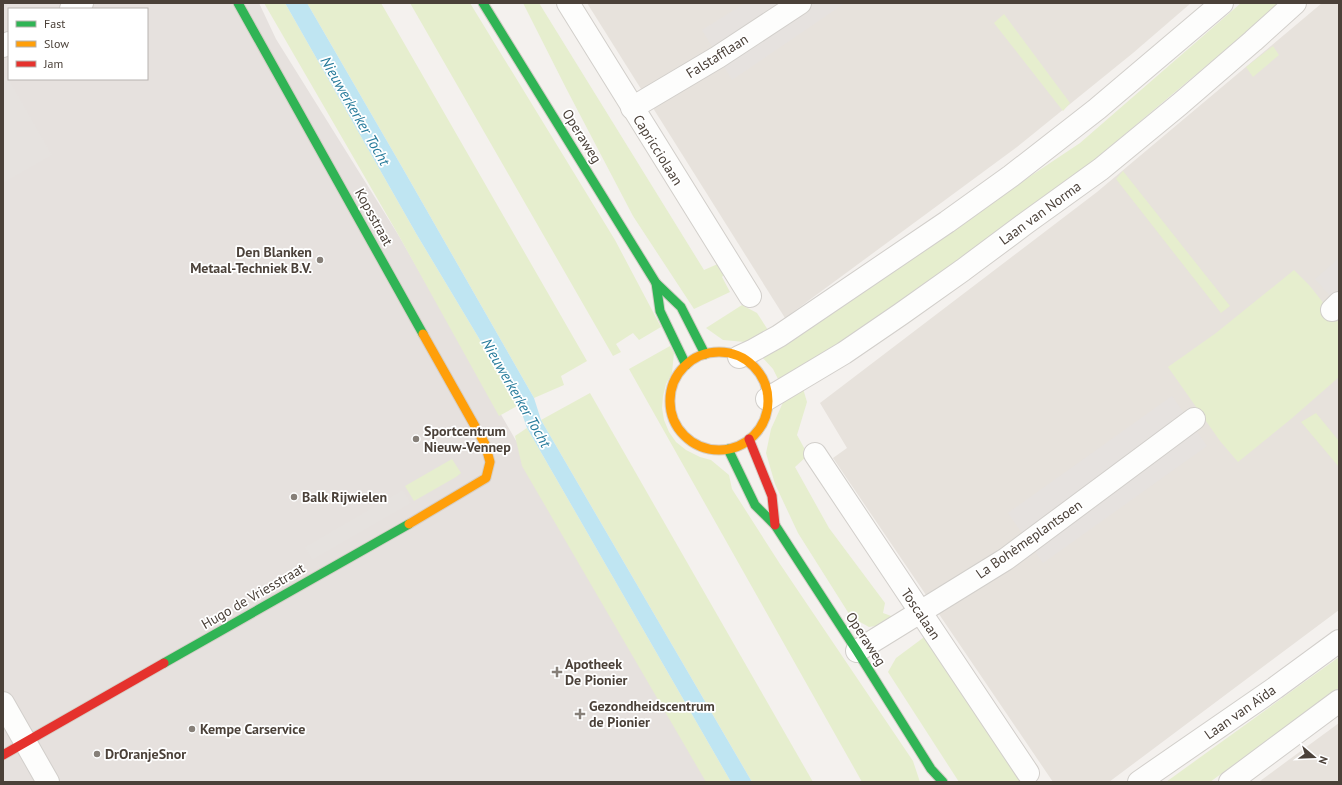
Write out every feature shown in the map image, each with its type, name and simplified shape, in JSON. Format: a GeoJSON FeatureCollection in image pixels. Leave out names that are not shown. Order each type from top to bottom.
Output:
{"type":"FeatureCollection","features":[{"type":"Feature","properties":{"kind":"main road","name":"Kopsstraat"},"geometry":{"type":"LineString","coordinates":[[238,3],[485,444]]}},
{"type":"Feature","properties":{"kind":"main road","name":"Operaweg"},"geometry":{"type":"LineString","coordinates":[[483,3],[656,283],[681,307],[705,354]]}},
{"type":"Feature","properties":{"kind":"main road","name":"Operaweg"},"geometry":{"type":"LineString","coordinates":[[656,283],[660,312],[686,365]]}},
{"type":"Feature","properties":{"kind":"main road"},"geometry":{"type":"LineString","coordinates":[[717,352],[728,353],[739,357],[750,364],[759,374],[765,386],[767,399],[763,421],[749,439],[728,449],[714,450],[700,446],[688,440],[678,429],[672,417],[670,403],[672,388],[677,376],[686,365],[695,358],[705,354],[717,352]]}},
{"type":"Feature","properties":{"kind":"main road","name":"Operaweg"},"geometry":{"type":"LineString","coordinates":[[749,439],[772,496],[775,525]]}},
{"type":"Feature","properties":{"kind":"main road","name":"Hugo de Vriesstraat"},"geometry":{"type":"LineString","coordinates":[[3,755],[486,478],[490,462],[485,444]]}},
{"type":"Feature","properties":{"kind":"main road","name":"Operaweg"},"geometry":{"type":"LineString","coordinates":[[728,449],[755,505],[775,525],[857,651],[931,769],[943,782]]}},
{"type":"Feature","properties":{"kind":"main road","name":"Operaweg"},"geometry":{"type":"LineString","coordinates":[[931,769],[935,782]]}},
{"type":"Feature","properties":{"kind":"street"},"geometry":{"type":"LineString","coordinates":[[73,8],[82,3]]}},
{"type":"Feature","properties":{"kind":"street","name":"Capricciolaan"},"geometry":{"type":"LineString","coordinates":[[568,3],[750,296]]}},
{"type":"Feature","properties":{"kind":"street","name":"Falstafflaan"},"geometry":{"type":"LineString","coordinates":[[632,108],[718,57],[800,3]]}},
{"type":"Feature","properties":{"kind":"street"},"geometry":{"type":"LineString","coordinates":[[739,357],[779,336],[941,226],[1011,176],[1097,109],[1222,3]]}},
{"type":"Feature","properties":{"kind":"street","name":"Laan van Norma"},"geometry":{"type":"LineString","coordinates":[[767,399],[844,353],[901,314],[1101,168],[1186,99],[1295,3]]}},
{"type":"Feature","properties":{"kind":"street","name":"La Bohèmeplantsoen"},"geometry":{"type":"LineString","coordinates":[[857,651],[1006,559],[1194,419]]}},
{"type":"Feature","properties":{"kind":"street","name":"Toscalaan"},"geometry":{"type":"LineString","coordinates":[[815,454],[1028,773]]}},
{"type":"Feature","properties":{"kind":"street","name":"Laan van Aïda"},"geometry":{"type":"LineString","coordinates":[[1139,782],[1275,688],[1339,641]]}},
{"type":"Feature","properties":{"kind":"street"},"geometry":{"type":"LineString","coordinates":[[1230,782],[1339,701]]}},
{"type":"Feature","properties":{"kind":"street"},"geometry":{"type":"LineString","coordinates":[[3,703],[48,782]]}},
{"type":"Feature","properties":{"kind":"shaded area"},"geometry":{"type":"Polygon","coordinates":[[[3,3],[259,3],[276,39],[399,236],[711,782],[3,782],[3,3]]]}},
{"type":"Feature","properties":{"kind":"shaded area"},"geometry":{"type":"Polygon","coordinates":[[[587,3],[1191,3],[1133,53],[1017,147],[785,318],[587,3]]]}},
{"type":"Feature","properties":{"kind":"shaded area"},"geometry":{"type":"Polygon","coordinates":[[[745,3],[845,3],[732,80],[702,30],[745,3]]]}},
{"type":"Feature","properties":{"kind":"shaded area"},"geometry":{"type":"Polygon","coordinates":[[[1322,3],[1339,3],[1339,610],[1109,782],[1053,782],[833,458],[847,448],[820,403],[1097,192],[1322,3]]]}},
{"type":"Feature","properties":{"kind":"shaded area"},"geometry":{"type":"Polygon","coordinates":[[[7,76],[52,155],[3,183],[3,78],[7,76]]]}},
{"type":"Feature","properties":{"kind":"shaded area"},"geometry":{"type":"Polygon","coordinates":[[[1339,258],[1339,306],[1315,279],[1339,258]]]}},
{"type":"Feature","properties":{"kind":"shaded area"},"geometry":{"type":"Polygon","coordinates":[[[1172,396],[1207,446],[1043,563],[1008,513],[1172,396]]]}},
{"type":"Feature","properties":{"kind":"shaded area"},"geometry":{"type":"Polygon","coordinates":[[[403,490],[411,503],[312,560],[305,547],[403,490]]]}},
{"type":"Feature","properties":{"kind":"shaded area"},"geometry":{"type":"Polygon","coordinates":[[[1339,723],[1339,782],[1259,782],[1260,781],[1339,723]]]}},
{"type":"Feature","properties":{"kind":"green space"},"geometry":{"type":"Polygon","coordinates":[[[264,3],[285,3],[417,235],[519,405],[499,416],[399,236],[264,3]]]}},
{"type":"Feature","properties":{"kind":"green space"},"geometry":{"type":"Polygon","coordinates":[[[307,3],[381,3],[587,361],[561,376],[564,385],[534,398],[307,3]]]}},
{"type":"Feature","properties":{"kind":"green space"},"geometry":{"type":"Polygon","coordinates":[[[410,3],[470,3],[615,240],[661,327],[639,340],[633,333],[616,344],[621,352],[613,356],[410,3]]]}},
{"type":"Feature","properties":{"kind":"green space"},"geometry":{"type":"Polygon","coordinates":[[[523,3],[539,3],[704,270],[720,263],[727,271],[722,277],[730,292],[694,309],[633,216],[523,3]]]}},
{"type":"Feature","properties":{"kind":"green space"},"geometry":{"type":"Polygon","coordinates":[[[1241,3],[1281,3],[1093,161],[906,302],[779,381],[773,369],[761,356],[1080,143],[1241,3]]]}},
{"type":"Feature","properties":{"kind":"green space"},"geometry":{"type":"Polygon","coordinates":[[[1004,14],[1070,103],[1063,111],[994,23],[1004,14]]]}},
{"type":"Feature","properties":{"kind":"green space"},"geometry":{"type":"Polygon","coordinates":[[[1273,46],[1279,55],[1253,77],[1246,67],[1273,46]]]}},
{"type":"Feature","properties":{"kind":"green space"},"geometry":{"type":"Polygon","coordinates":[[[1123,171],[1230,306],[1221,313],[1116,179],[1123,171]]]}},
{"type":"Feature","properties":{"kind":"green space"},"geometry":{"type":"Polygon","coordinates":[[[1294,270],[1310,286],[1339,323],[1339,377],[1291,419],[1238,462],[1220,441],[1168,367],[1216,333],[1294,270]]]}},
{"type":"Feature","properties":{"kind":"green space"},"geometry":{"type":"Polygon","coordinates":[[[742,305],[757,313],[768,330],[745,342],[723,340],[706,328],[742,305]]]}},
{"type":"Feature","properties":{"kind":"green space"},"geometry":{"type":"Polygon","coordinates":[[[670,346],[674,353],[672,373],[666,384],[662,408],[664,420],[669,432],[676,442],[686,450],[700,457],[711,460],[729,475],[732,489],[780,564],[913,761],[920,782],[862,782],[629,369],[670,346]]]}},
{"type":"Feature","properties":{"kind":"green space"},"geometry":{"type":"Polygon","coordinates":[[[802,385],[807,402],[797,435],[808,455],[795,467],[829,528],[885,603],[883,613],[894,617],[882,625],[869,627],[851,617],[798,533],[775,484],[766,453],[771,429],[785,398],[802,385]]]}},
{"type":"Feature","properties":{"kind":"green space"},"geometry":{"type":"Polygon","coordinates":[[[590,393],[813,782],[752,782],[541,420],[590,393]]]}},
{"type":"Feature","properties":{"kind":"green space"},"geometry":{"type":"Polygon","coordinates":[[[1316,413],[1339,441],[1339,467],[1301,422],[1316,413]]]}},
{"type":"Feature","properties":{"kind":"green space"},"geometry":{"type":"Polygon","coordinates":[[[527,428],[731,782],[706,782],[522,466],[515,436],[527,428]]]}},
{"type":"Feature","properties":{"kind":"green space"},"geometry":{"type":"Polygon","coordinates":[[[452,459],[461,473],[414,501],[405,486],[452,459]]]}},
{"type":"Feature","properties":{"kind":"green space"},"geometry":{"type":"Polygon","coordinates":[[[927,635],[1024,782],[959,782],[888,672],[896,658],[927,635]]]}},
{"type":"Feature","properties":{"kind":"green space"},"geometry":{"type":"Polygon","coordinates":[[[1339,657],[1339,688],[1210,782],[1166,782],[1339,657]]]}},
{"type":"Feature","properties":{"kind":"water","name":"Nieuwerkerker Tocht"},"geometry":{"type":"Polygon","coordinates":[[[285,3],[307,3],[534,398],[541,420],[752,782],[731,782],[527,428],[519,405],[417,235],[285,3]]]}},
{"type":"Feature","properties":{"kind":"traffic: fast"},"geometry":{"type":"LineString","coordinates":[[238,3],[423,334]]}},
{"type":"Feature","properties":{"kind":"traffic: fast"},"geometry":{"type":"LineString","coordinates":[[483,3],[656,283],[681,307],[705,354]]}},
{"type":"Feature","properties":{"kind":"traffic: fast"},"geometry":{"type":"LineString","coordinates":[[656,283],[660,311],[686,365]]}},
{"type":"Feature","properties":{"kind":"traffic: fast"},"geometry":{"type":"LineString","coordinates":[[728,449],[755,505],[775,525],[857,651],[931,769],[943,782]]}},
{"type":"Feature","properties":{"kind":"traffic: fast"},"geometry":{"type":"LineString","coordinates":[[164,663],[409,524]]}},
{"type":"Feature","properties":{"kind":"traffic: slow"},"geometry":{"type":"LineString","coordinates":[[409,524],[486,478],[490,462],[485,444],[423,334]]}},
{"type":"Feature","properties":{"kind":"traffic: slow"},"geometry":{"type":"LineString","coordinates":[[719,352],[738,356],[753,367],[764,382],[768,401],[764,420],[753,435],[738,446],[719,450],[700,446],[685,435],[674,420],[670,401],[674,382],[685,367],[700,356],[719,352]]}},
{"type":"Feature","properties":{"kind":"traffic: jam"},"geometry":{"type":"LineString","coordinates":[[749,439],[772,496],[775,525]]}},
{"type":"Feature","properties":{"kind":"traffic: jam"},"geometry":{"type":"LineString","coordinates":[[3,755],[164,663]]}},
{"type":"Feature","properties":{"kind":"place","name":"Den Blanken Metaal-Techniek B.V."},"geometry":{"type":"Point","coordinates":[320,260]}},
{"type":"Feature","properties":{"kind":"place","name":"Sportcentrum Nieuw-Vennep"},"geometry":{"type":"Point","coordinates":[416,439]}},
{"type":"Feature","properties":{"kind":"place","name":"Balk Rijwielen"},"geometry":{"type":"Point","coordinates":[294,497]}},
{"type":"Feature","properties":{"kind":"place","name":"Apotheek De Pionier"},"geometry":{"type":"Point","coordinates":[557,672]}},
{"type":"Feature","properties":{"kind":"place","name":"Gezondheidscentrum de Pionier"},"geometry":{"type":"Point","coordinates":[580,714]}},
{"type":"Feature","properties":{"kind":"place","name":"Kempe Carservice"},"geometry":{"type":"Point","coordinates":[192,729]}},
{"type":"Feature","properties":{"kind":"place","name":"DrOranjeSnor"},"geometry":{"type":"Point","coordinates":[97,754]}}]}
